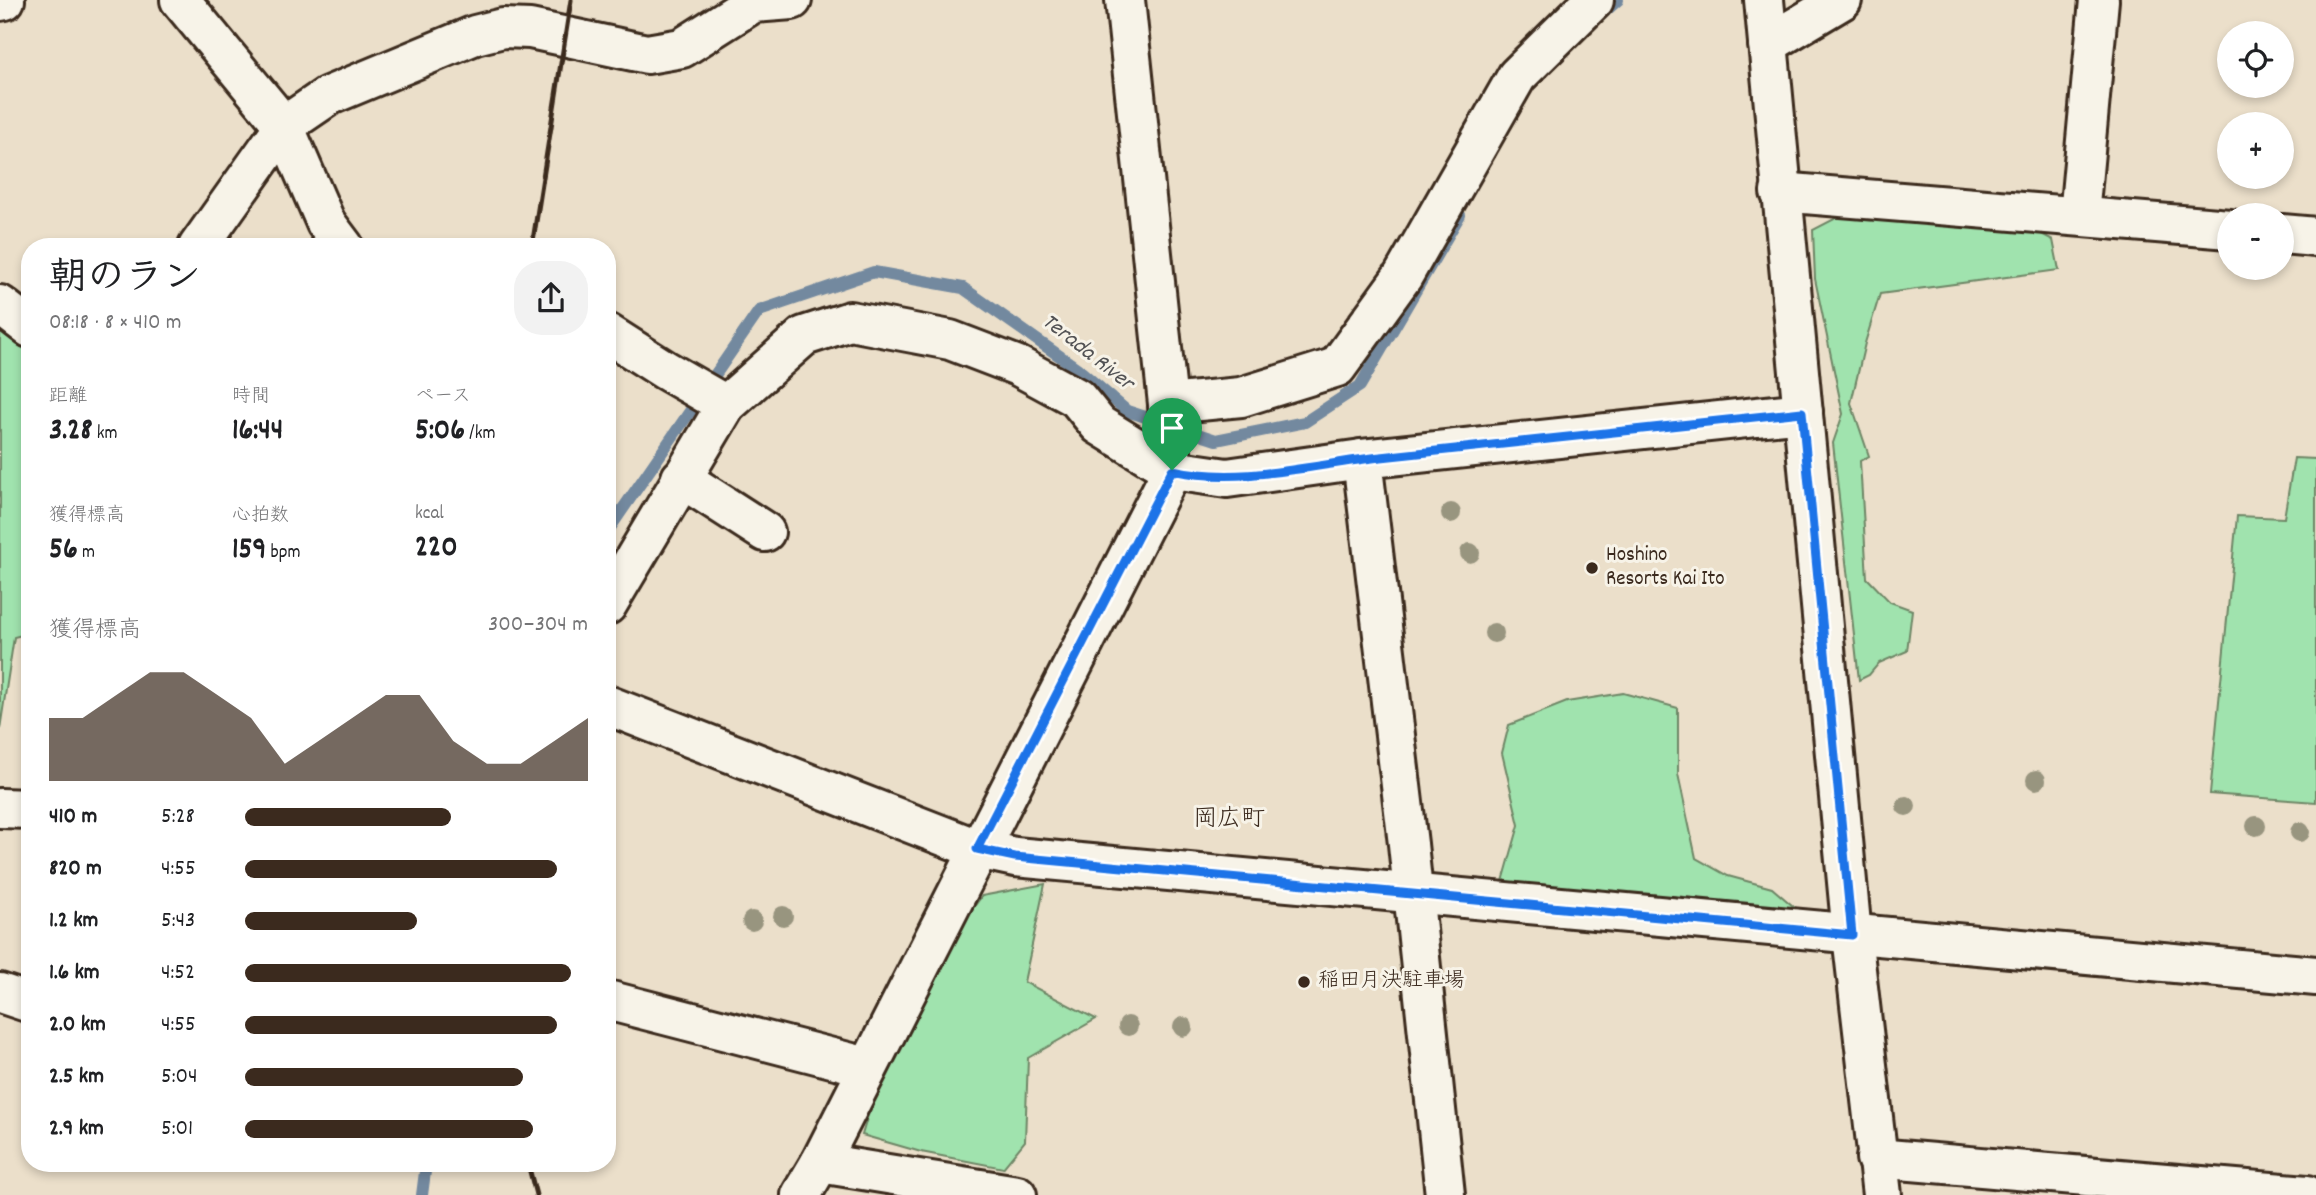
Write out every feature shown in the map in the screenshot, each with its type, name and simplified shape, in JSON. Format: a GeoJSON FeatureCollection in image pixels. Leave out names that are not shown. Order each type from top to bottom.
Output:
{"type":"FeatureCollection","features":[{"type":"Feature","properties":{"kind":"street"},"geometry":{"type":"LineString","coordinates":[[180,0],[284,126],[326,223],[337,238]]}},
{"type":"Feature","properties":{"kind":"street"},"geometry":{"type":"LineString","coordinates":[[204,238],[284,126],[328,96],[475,34],[503,28],[530,29],[647,54],[682,48],[755,2],[792,0]]}},
{"type":"Feature","properties":{"kind":"street"},"geometry":{"type":"LineString","coordinates":[[801,1195],[820,1163],[977,849],[1172,470],[1168,404],[1125,0]]}},
{"type":"Feature","properties":{"kind":"street"},"geometry":{"type":"LineString","coordinates":[[1168,404],[1241,397],[1337,367],[1403,276],[1517,76],[1594,0]]}},
{"type":"Feature","properties":{"kind":"street"},"geometry":{"type":"LineString","coordinates":[[1764,0],[1852,935],[1879,1177],[2307,1195]]}},
{"type":"Feature","properties":{"kind":"street"},"geometry":{"type":"LineString","coordinates":[[1768,44],[1842,0]]}},
{"type":"Feature","properties":{"kind":"street"},"geometry":{"type":"LineString","coordinates":[[2079,216],[2099,0]]}},
{"type":"Feature","properties":{"kind":"street"},"geometry":{"type":"LineString","coordinates":[[1780,192],[2217,228]]}},
{"type":"Feature","properties":{"kind":"street"},"geometry":{"type":"LineString","coordinates":[[2294,235],[2316,237]]}},
{"type":"Feature","properties":{"kind":"street"},"geometry":{"type":"LineString","coordinates":[[0,305],[21,321]]}},
{"type":"Feature","properties":{"kind":"street"},"geometry":{"type":"LineString","coordinates":[[616,590],[724,404],[804,336],[850,321],[950,340],[1018,366],[1077,398],[1099,425],[1172,470],[1227,478],[1362,459],[1802,412]]}},
{"type":"Feature","properties":{"kind":"street"},"geometry":{"type":"LineString","coordinates":[[616,338],[724,404]]}},
{"type":"Feature","properties":{"kind":"street"},"geometry":{"type":"LineString","coordinates":[[1362,459],[1408,844],[1410,891],[1445,1195]]}},
{"type":"Feature","properties":{"kind":"street"},"geometry":{"type":"LineString","coordinates":[[681,478],[765,532]]}},
{"type":"Feature","properties":{"kind":"street"},"geometry":{"type":"LineString","coordinates":[[616,709],[977,849],[1015,857],[1410,891],[1852,935],[2316,976]]}},
{"type":"Feature","properties":{"kind":"street"},"geometry":{"type":"LineString","coordinates":[[0,808],[21,809]]}},
{"type":"Feature","properties":{"kind":"street"},"geometry":{"type":"LineString","coordinates":[[0,993],[21,1000]]}},
{"type":"Feature","properties":{"kind":"street"},"geometry":{"type":"LineString","coordinates":[[616,1002],[867,1068]]}},
{"type":"Feature","properties":{"kind":"street"},"geometry":{"type":"LineString","coordinates":[[820,1163],[1017,1195]]}},
{"type":"Feature","properties":{"kind":"green space"},"geometry":{"type":"Polygon","coordinates":[[[1842,215],[2020,223],[2053,240],[2059,270],[1880,294],[1851,403],[1869,456],[1860,461],[1867,578],[1890,602],[1912,610],[1907,651],[1879,663],[1869,675],[1859,680],[1833,443],[1843,414],[1815,279],[1813,230],[1842,215]]]}},
{"type":"Feature","properties":{"kind":"green space"},"geometry":{"type":"Polygon","coordinates":[[[0,328],[21,343],[21,635],[14,637],[0,729],[0,328]]]}},
{"type":"Feature","properties":{"kind":"green space"},"geometry":{"type":"Polygon","coordinates":[[[2294,458],[2316,459],[2316,802],[2210,794],[2237,516],[2284,518],[2294,458]]]}},
{"type":"Feature","properties":{"kind":"green space"},"geometry":{"type":"Polygon","coordinates":[[[1623,693],[1678,708],[1678,774],[1696,858],[1728,876],[1772,888],[1800,912],[1502,885],[1519,825],[1502,753],[1509,725],[1567,702],[1623,693]]]}},
{"type":"Feature","properties":{"kind":"green space"},"geometry":{"type":"Polygon","coordinates":[[[1045,884],[1024,982],[1096,1019],[1028,1058],[1025,1141],[1003,1168],[921,1152],[862,1135],[873,1098],[942,949],[982,896],[1045,884]]]}},
{"type":"Feature","properties":{"kind":"waterway","name":"Terada River"},"geometry":{"type":"LineString","coordinates":[[1600,16],[1618,0]]}},
{"type":"Feature","properties":{"kind":"waterway","name":"Terada River"},"geometry":{"type":"LineString","coordinates":[[616,519],[759,311],[874,272],[963,288],[1078,369],[1127,411],[1216,440],[1305,422],[1360,386],[1460,215]]}},
{"type":"Feature","properties":{"kind":"waterway","name":"Terada River"},"geometry":{"type":"LineString","coordinates":[[422,1195],[425,1172]]}},
{"type":"Feature","properties":{"kind":"railway"},"geometry":{"type":"LineString","coordinates":[[533,238],[571,0]]}},
{"type":"Feature","properties":{"kind":"railway"},"geometry":{"type":"LineString","coordinates":[[530,1172],[536,1195]]}},
{"type":"Feature","properties":{"kind":"place","name":"Hoshino Resorts Kai Ito"},"geometry":{"type":"Point","coordinates":[1592,568]}},
{"type":"Feature","properties":{"kind":"place","name":"稲田月決駐車場"},"geometry":{"type":"Point","coordinates":[1304,982]}},
{"type":"Feature","properties":{"kind":"district","name":"岡広町"},"geometry":{"type":"Point","coordinates":[1229,820]}},
{"type":"Feature","properties":{"kind":"route"},"geometry":{"type":"LineString","coordinates":[[1802,412],[1852,935],[1410,891],[1015,857],[977,849],[1172,470],[1203,477],[1253,476],[1362,459],[1802,412]]}}]}
